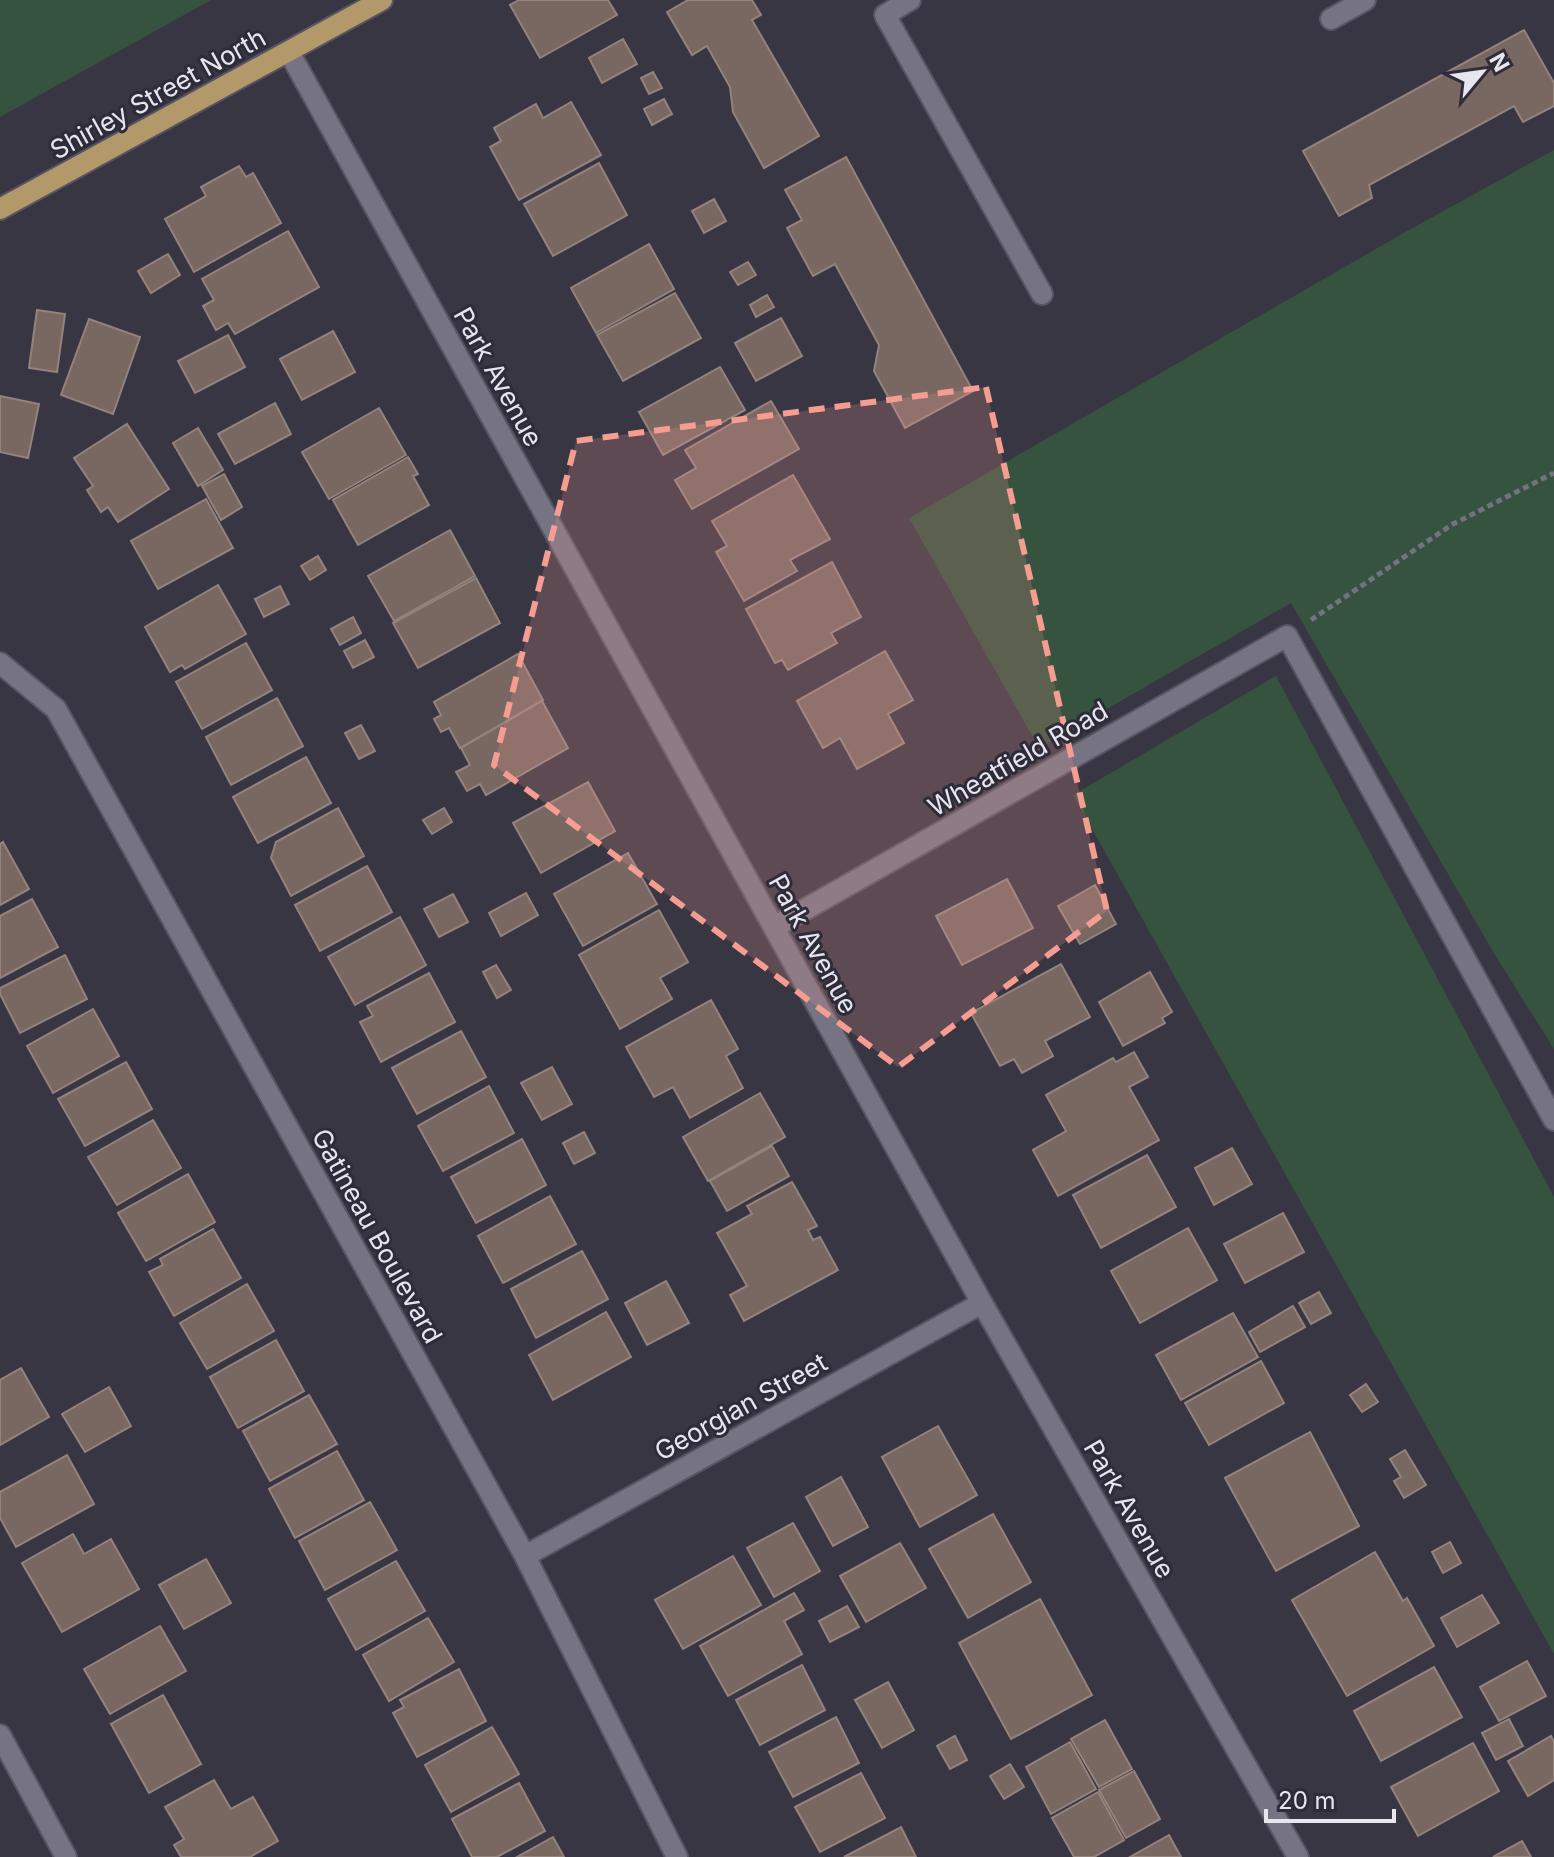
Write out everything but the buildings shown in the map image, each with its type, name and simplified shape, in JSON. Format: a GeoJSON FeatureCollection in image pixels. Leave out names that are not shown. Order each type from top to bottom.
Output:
{"type":"FeatureCollection","features":[{"type":"Feature","properties":{"kind":"main road","name":"Shirley Street North"},"geometry":{"type":"LineString","coordinates":[[0,209],[382,0]]}},
{"type":"Feature","properties":{"kind":"street"},"geometry":{"type":"LineString","coordinates":[[910,0],[885,15],[1042,294]]}},
{"type":"Feature","properties":{"kind":"street"},"geometry":{"type":"LineString","coordinates":[[1331,19],[1365,0]]}},
{"type":"Feature","properties":{"kind":"street","name":"Park Avenue"},"geometry":{"type":"LineString","coordinates":[[289,52],[982,1303],[1298,1857]]}},
{"type":"Feature","properties":{"kind":"street"},"geometry":{"type":"LineString","coordinates":[[1287,636],[1554,1120]]}},
{"type":"Feature","properties":{"kind":"street","name":"Wheatfield Road"},"geometry":{"type":"LineString","coordinates":[[774,927],[1287,636]]}},
{"type":"Feature","properties":{"kind":"street","name":"Gatineau Boulevard"},"geometry":{"type":"LineString","coordinates":[[0,663],[56,709],[525,1556],[677,1857]]}},
{"type":"Feature","properties":{"kind":"street","name":"Georgian Street"},"geometry":{"type":"LineString","coordinates":[[525,1556],[982,1303]]}},
{"type":"Feature","properties":{"kind":"street"},"geometry":{"type":"LineString","coordinates":[[0,1735],[66,1857]]}},
{"type":"Feature","properties":{"kind":"path"},"geometry":{"type":"LineString","coordinates":[[1287,636],[1453,524],[1554,473]]}},
{"type":"Feature","properties":{"kind":"highlighted area"},"geometry":{"type":"Polygon","coordinates":[[[986,387],[1107,911],[898,1067],[494,765],[576,441],[986,387]]]}},
{"type":"Feature","properties":{"kind":"green space"},"geometry":{"type":"Polygon","coordinates":[[[0,0],[211,0],[0,117],[0,0]]]}},
{"type":"Feature","properties":{"kind":"green space"},"geometry":{"type":"Polygon","coordinates":[[[1554,150],[1554,1049],[1495,955],[1291,603],[1039,748],[909,518],[1407,231],[1554,150]]]}},
{"type":"Feature","properties":{"kind":"green space"},"geometry":{"type":"Polygon","coordinates":[[[1276,676],[1554,1197],[1554,1654],[1073,795],[1276,676]]]}}]}
